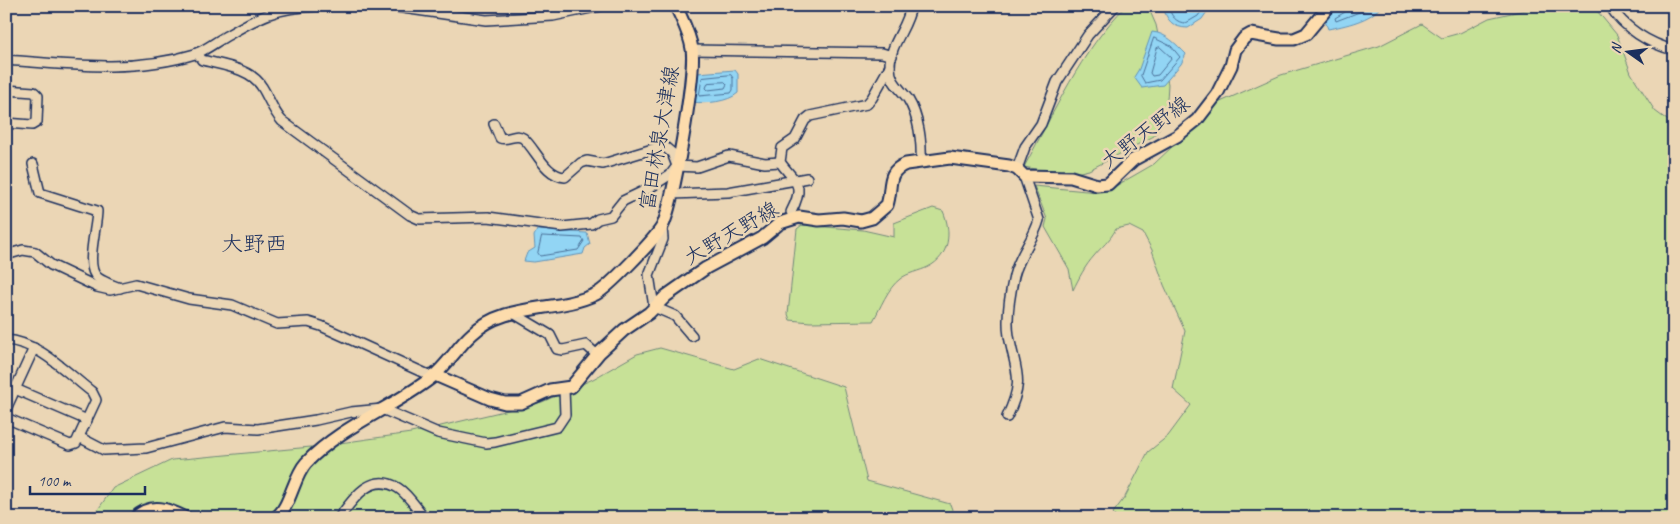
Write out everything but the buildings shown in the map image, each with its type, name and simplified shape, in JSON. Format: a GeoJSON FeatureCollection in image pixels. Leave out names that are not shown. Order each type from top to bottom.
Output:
{"type":"FeatureCollection","features":[{"type":"Feature","properties":{"kind":"main road","name":"富田林泉大津線"},"geometry":{"type":"LineString","coordinates":[[278,517],[296,477],[305,465],[324,448],[434,376],[472,333],[492,318],[572,304],[598,294],[662,227],[672,194],[677,166],[689,90],[692,50],[676,6]]}},
{"type":"Feature","properties":{"kind":"main road","name":"大野天野線"},"geometry":{"type":"LineString","coordinates":[[434,376],[484,397],[505,403],[521,403],[550,390],[571,387],[597,355],[654,307],[700,272],[762,238],[787,220],[799,218],[819,220],[833,217],[861,221],[872,218],[887,205],[891,175],[895,170],[906,164],[950,158],[1020,172],[1071,177],[1097,185],[1108,184],[1133,160],[1177,136],[1197,120],[1217,94],[1231,66],[1235,50],[1244,38],[1252,34],[1278,39],[1294,39],[1306,34],[1329,6]]}},
{"type":"Feature","properties":{"kind":"main road"},"geometry":{"type":"LineString","coordinates":[[135,518],[142,511],[155,507],[170,510],[186,518]]}},
{"type":"Feature","properties":{"kind":"street"},"geometry":{"type":"LineString","coordinates":[[6,60],[92,67],[156,64],[197,53],[257,18],[286,8],[316,6]]}},
{"type":"Feature","properties":{"kind":"street"},"geometry":{"type":"LineString","coordinates":[[390,6],[486,20],[504,20],[553,16],[601,6]]}},
{"type":"Feature","properties":{"kind":"street"},"geometry":{"type":"LineString","coordinates":[[792,212],[799,189],[796,180],[780,162],[782,148],[795,139],[805,120],[810,116],[866,104],[872,98],[890,66],[898,37],[908,20],[911,6]]}},
{"type":"Feature","properties":{"kind":"street"},"geometry":{"type":"LineString","coordinates":[[1007,417],[1018,389],[1016,362],[1009,336],[1008,321],[1014,276],[1021,253],[1039,220],[1020,172],[1025,147],[1041,124],[1056,82],[1088,35],[1115,6]]}},
{"type":"Feature","properties":{"kind":"street"},"geometry":{"type":"LineString","coordinates":[[1610,6],[1628,27],[1649,41],[1674,50]]}},
{"type":"Feature","properties":{"kind":"street"},"geometry":{"type":"LineString","coordinates":[[692,50],[882,53],[892,56]]}},
{"type":"Feature","properties":{"kind":"street"},"geometry":{"type":"LineString","coordinates":[[197,53],[202,60],[249,74],[261,84],[276,114],[282,121],[410,215],[419,218],[488,217],[562,227],[591,224],[598,219],[612,216],[623,201],[648,189],[671,174],[677,166]]}},
{"type":"Feature","properties":{"kind":"street"},"geometry":{"type":"LineString","coordinates":[[890,66],[895,86],[914,110],[922,147],[921,162]]}},
{"type":"Feature","properties":{"kind":"street"},"geometry":{"type":"LineString","coordinates":[[6,90],[34,92],[38,96],[37,122],[32,125],[6,123]]}},
{"type":"Feature","properties":{"kind":"street"},"geometry":{"type":"LineString","coordinates":[[494,124],[500,138],[504,140],[516,136],[522,138],[535,156],[560,177],[566,177],[580,163],[587,161],[603,164],[659,147],[665,147],[672,153],[677,166]]}},
{"type":"Feature","properties":{"kind":"street"},"geometry":{"type":"LineString","coordinates":[[922,147],[938,160]]}},
{"type":"Feature","properties":{"kind":"street"},"geometry":{"type":"LineString","coordinates":[[677,166],[698,167],[729,156],[765,163],[780,162]]}},
{"type":"Feature","properties":{"kind":"street"},"geometry":{"type":"LineString","coordinates":[[32,164],[40,193],[97,211],[91,263],[92,271],[97,278],[122,289]]}},
{"type":"Feature","properties":{"kind":"street"},"geometry":{"type":"LineString","coordinates":[[672,194],[728,192],[807,178]]}},
{"type":"Feature","properties":{"kind":"street"},"geometry":{"type":"LineString","coordinates":[[662,227],[663,239],[649,275],[654,307],[675,316],[692,336]]}},
{"type":"Feature","properties":{"kind":"street"},"geometry":{"type":"LineString","coordinates":[[6,255],[23,250],[35,252],[51,265],[97,287],[110,290],[122,289],[136,284],[189,299],[232,305],[277,324],[308,322],[434,376]]}},
{"type":"Feature","properties":{"kind":"street"},"geometry":{"type":"LineString","coordinates":[[512,313],[550,335],[557,349],[564,350],[586,345],[597,355]]}},
{"type":"Feature","properties":{"kind":"street"},"geometry":{"type":"LineString","coordinates":[[6,340],[20,341],[34,348],[92,392],[96,400],[76,443],[70,445],[6,418]]}},
{"type":"Feature","properties":{"kind":"street"},"geometry":{"type":"LineString","coordinates":[[6,409],[11,386],[34,348]]}},
{"type":"Feature","properties":{"kind":"street"},"geometry":{"type":"LineString","coordinates":[[11,386],[87,420]]}},
{"type":"Feature","properties":{"kind":"street"},"geometry":{"type":"LineString","coordinates":[[79,437],[104,450],[146,448],[225,427],[258,428],[316,420],[351,412],[382,409],[438,433],[486,443],[558,428],[565,415],[564,389]]}},
{"type":"Feature","properties":{"kind":"street"},"geometry":{"type":"LineString","coordinates":[[339,518],[356,495],[368,485],[384,483],[399,488],[425,518]]}},
{"type":"Feature","properties":{"kind":"green space"},"geometry":{"type":"Polygon","coordinates":[[[1126,6],[1144,6],[1149,9],[1156,25],[1168,84],[1166,117],[1154,136],[1089,170],[1067,175],[1024,167],[1082,62],[1095,43],[1126,6]]]}},
{"type":"Feature","properties":{"kind":"green space"},"geometry":{"type":"Polygon","coordinates":[[[1543,6],[1593,6],[1617,35],[1631,73],[1655,111],[1674,125],[1674,518],[1117,518],[1113,513],[1125,497],[1148,452],[1168,436],[1191,405],[1173,389],[1185,331],[1164,285],[1152,250],[1143,233],[1129,226],[1116,229],[1088,264],[1073,290],[1069,269],[1045,227],[1047,219],[1034,186],[1097,192],[1114,187],[1154,164],[1218,103],[1281,75],[1379,46],[1422,24],[1442,38],[1460,33],[1489,18],[1543,6]]]}},
{"type":"Feature","properties":{"kind":"green space"},"geometry":{"type":"Polygon","coordinates":[[[933,208],[943,211],[946,219],[948,235],[945,250],[941,257],[928,267],[906,275],[895,283],[873,321],[810,322],[790,320],[788,314],[797,229],[802,225],[863,230],[894,237],[894,223],[933,208]]]}},
{"type":"Feature","properties":{"kind":"green space"},"geometry":{"type":"Polygon","coordinates":[[[660,348],[734,369],[759,359],[844,387],[867,481],[950,504],[955,518],[92,518],[113,488],[172,460],[311,447],[411,433],[542,402],[593,379],[637,354],[660,348]]]}},
{"type":"Feature","properties":{"kind":"water"},"geometry":{"type":"Polygon","coordinates":[[[1163,6],[1211,6],[1202,19],[1188,28],[1183,28],[1174,25],[1168,19],[1163,6]]]}},
{"type":"Feature","properties":{"kind":"water"},"geometry":{"type":"Polygon","coordinates":[[[1346,6],[1381,6],[1377,11],[1364,19],[1328,29],[1325,21],[1334,12],[1346,6]]]}},
{"type":"Feature","properties":{"kind":"water"},"geometry":{"type":"Polygon","coordinates":[[[1152,32],[1166,37],[1186,54],[1181,64],[1163,85],[1142,88],[1134,77],[1139,69],[1152,32]]]}},
{"type":"Feature","properties":{"kind":"water"},"geometry":{"type":"Polygon","coordinates":[[[735,70],[738,74],[738,93],[717,102],[693,102],[697,73],[735,70]]]}},
{"type":"Feature","properties":{"kind":"water"},"geometry":{"type":"Polygon","coordinates":[[[537,230],[587,233],[590,244],[585,248],[583,254],[534,262],[524,261],[527,253],[535,248],[534,236],[537,230]]]}},
{"type":"Feature","properties":{"kind":"district","name":"大野西"},"geometry":{"type":"Point","coordinates":[254,243]}}]}
